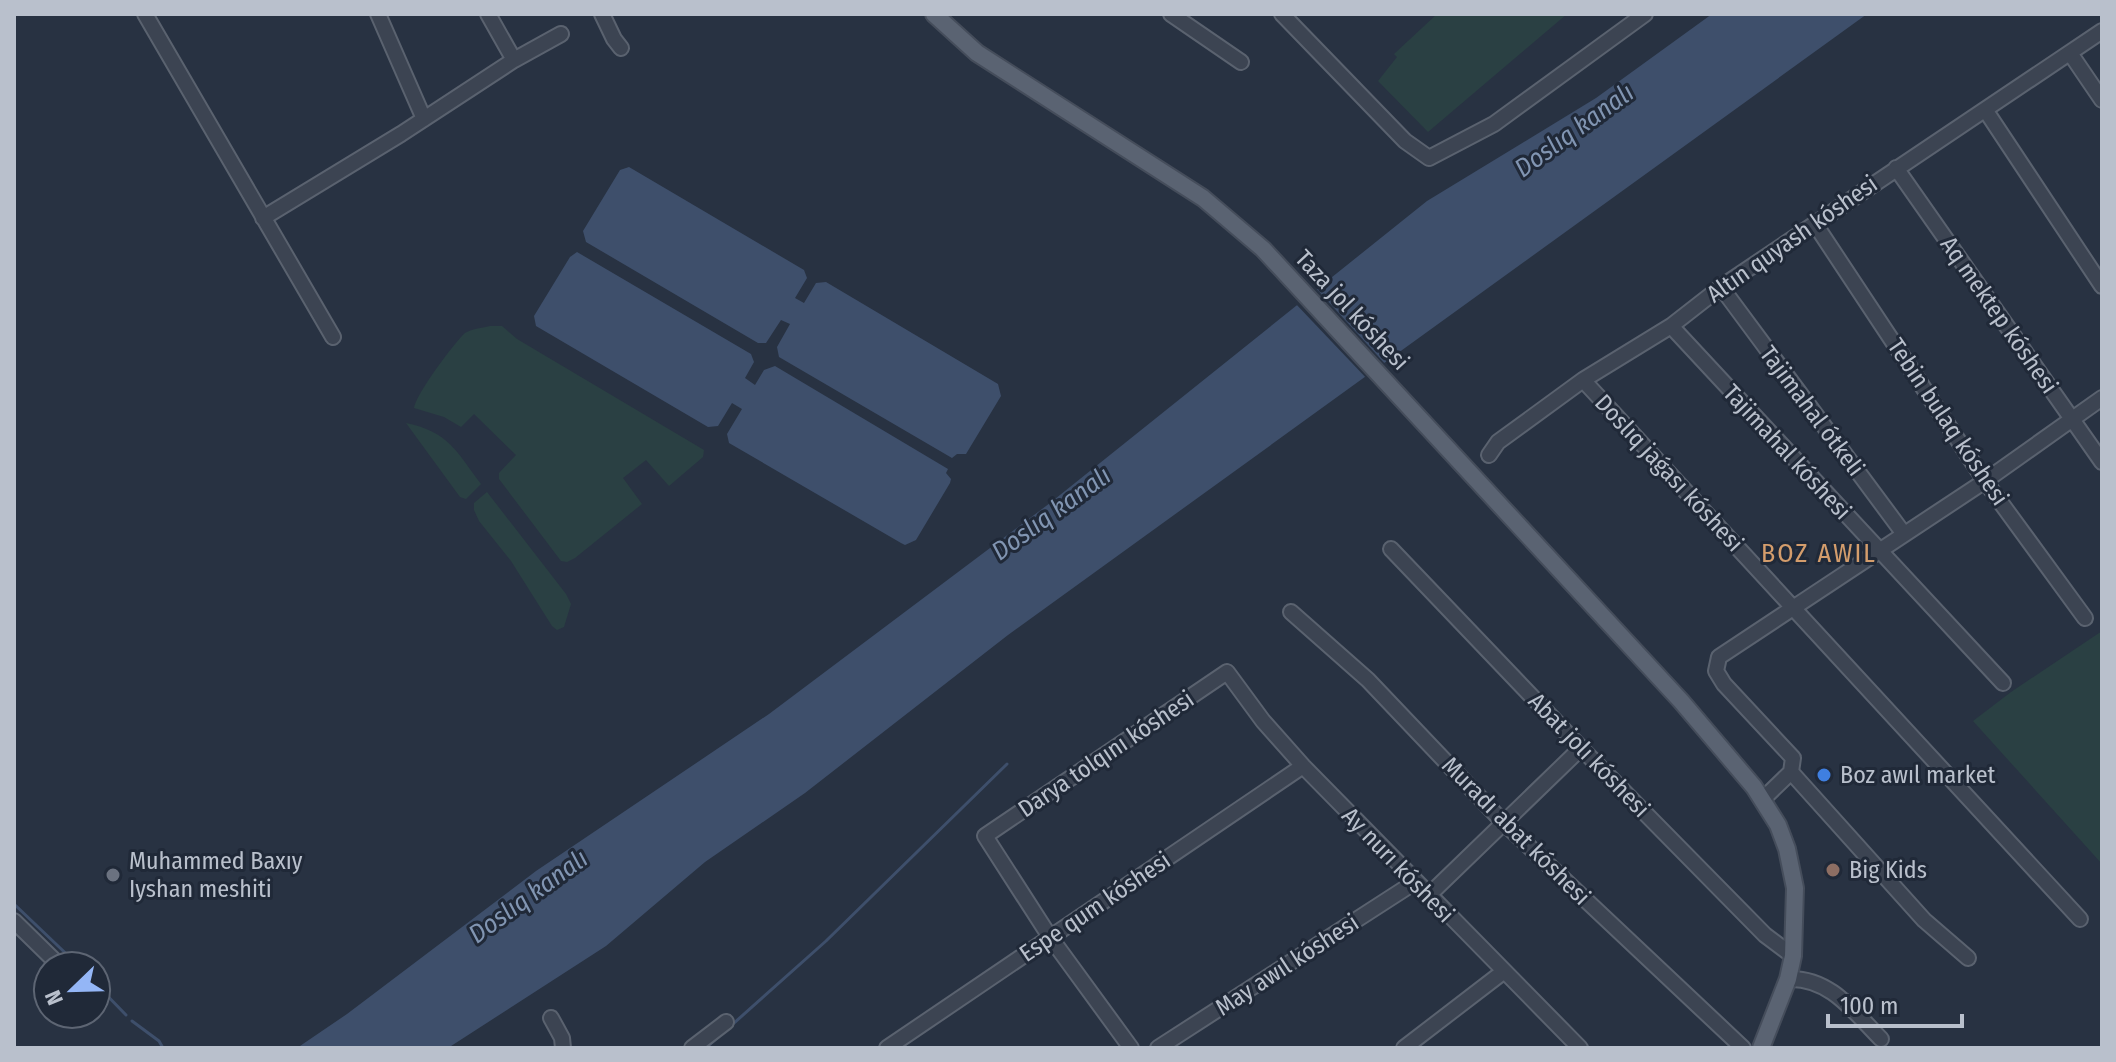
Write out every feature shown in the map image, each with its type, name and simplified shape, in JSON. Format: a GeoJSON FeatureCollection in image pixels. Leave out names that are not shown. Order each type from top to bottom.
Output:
{"type":"FeatureCollection","features":[{"type":"Feature","properties":{"kind":"main road","name":"Taza jol kóshesi"},"geometry":{"type":"LineString","coordinates":[[934,14],[977,53],[1203,198],[1263,249],[1681,701],[1754,787],[1778,825],[1787,849],[1795,888],[1793,956],[1788,979],[1761,1048]]}},
{"type":"Feature","properties":{"kind":"street"},"geometry":{"type":"LineString","coordinates":[[145,14],[333,337]]}},
{"type":"Feature","properties":{"kind":"street"},"geometry":{"type":"LineString","coordinates":[[378,14],[424,119]]}},
{"type":"Feature","properties":{"kind":"street"},"geometry":{"type":"LineString","coordinates":[[488,14],[514,60]]}},
{"type":"Feature","properties":{"kind":"street"},"geometry":{"type":"LineString","coordinates":[[602,14],[621,48]]}},
{"type":"Feature","properties":{"kind":"street"},"geometry":{"type":"LineString","coordinates":[[1171,14],[1241,62]]}},
{"type":"Feature","properties":{"kind":"street"},"geometry":{"type":"LineString","coordinates":[[1282,14],[1405,141],[1429,158],[1494,124],[1645,14]]}},
{"type":"Feature","properties":{"kind":"street","name":"Altın quyash kóshesi"},"geometry":{"type":"LineString","coordinates":[[1489,455],[1498,442],[1583,380],[1671,326],[1721,287],[2102,31]]}},
{"type":"Feature","properties":{"kind":"street"},"geometry":{"type":"LineString","coordinates":[[263,218],[514,60],[561,34]]}},
{"type":"Feature","properties":{"kind":"street"},"geometry":{"type":"LineString","coordinates":[[2070,53],[2102,100]]}},
{"type":"Feature","properties":{"kind":"street"},"geometry":{"type":"LineString","coordinates":[[1986,111],[2102,286]]}},
{"type":"Feature","properties":{"kind":"street","name":"Aq mektep kóshesi"},"geometry":{"type":"LineString","coordinates":[[1896,168],[2102,462]]}},
{"type":"Feature","properties":{"kind":"street","name":"Tebin bulaq kóshesi"},"geometry":{"type":"LineString","coordinates":[[1815,224],[1985,481],[2085,618]]}},
{"type":"Feature","properties":{"kind":"street","name":"Tajimahal ótkeli"},"geometry":{"type":"LineString","coordinates":[[1721,287],[1904,534]]}},
{"type":"Feature","properties":{"kind":"street","name":"Tajimahal kóshesi"},"geometry":{"type":"LineString","coordinates":[[1671,326],[2003,683]]}},
{"type":"Feature","properties":{"kind":"street","name":"Doslıq jaǵası kóshesi"},"geometry":{"type":"LineString","coordinates":[[1583,380],[2080,919]]}},
{"type":"Feature","properties":{"kind":"street"},"geometry":{"type":"LineString","coordinates":[[1762,800],[1791,772],[1793,758],[1724,684],[1716,671],[1719,657],[1985,481],[2102,398]]}},
{"type":"Feature","properties":{"kind":"street","name":"Abat jolı kóshesi"},"geometry":{"type":"LineString","coordinates":[[1391,549],[1765,935],[1793,956]]}},
{"type":"Feature","properties":{"kind":"street","name":"Muradı abat kóshesi"},"geometry":{"type":"LineString","coordinates":[[1291,612],[1368,680],[1503,822],[1743,1048]]}},
{"type":"Feature","properties":{"kind":"street","name":"Ay nurı kóshesi"},"geometry":{"type":"LineString","coordinates":[[1227,672],[1263,721],[1303,766],[1580,1048]]}},
{"type":"Feature","properties":{"kind":"street","name":"Darya tolqını kóshesi"},"geometry":{"type":"LineString","coordinates":[[1050,937],[985,836],[1227,672]]}},
{"type":"Feature","properties":{"kind":"street"},"geometry":{"type":"LineString","coordinates":[[1429,895],[1581,748]]}},
{"type":"Feature","properties":{"kind":"street","name":"Espe qum kóshesi"},"geometry":{"type":"LineString","coordinates":[[887,1048],[1303,766]]}},
{"type":"Feature","properties":{"kind":"street"},"geometry":{"type":"LineString","coordinates":[[1791,772],[1924,920],[1968,958]]}},
{"type":"Feature","properties":{"kind":"street","name":"May awıl kóshesi"},"geometry":{"type":"LineString","coordinates":[[1158,1048],[1415,882]]}},
{"type":"Feature","properties":{"kind":"street"},"geometry":{"type":"LineString","coordinates":[[14,921],[44,950]]}},
{"type":"Feature","properties":{"kind":"street"},"geometry":{"type":"LineString","coordinates":[[1050,937],[1131,1048]]}},
{"type":"Feature","properties":{"kind":"street"},"geometry":{"type":"LineString","coordinates":[[1404,1048],[1503,972]]}},
{"type":"Feature","properties":{"kind":"street"},"geometry":{"type":"LineString","coordinates":[[1788,979],[1805,979],[1834,992],[1881,1039]]}},
{"type":"Feature","properties":{"kind":"street"},"geometry":{"type":"LineString","coordinates":[[551,1018],[562,1038],[563,1048]]}},
{"type":"Feature","properties":{"kind":"street"},"geometry":{"type":"LineString","coordinates":[[692,1048],[726,1022]]}},
{"type":"Feature","properties":{"kind":"green space"},"geometry":{"type":"Polygon","coordinates":[[[1437,14],[1567,14],[1428,132],[1378,81],[1397,57],[1394,54],[1437,14]]]}},
{"type":"Feature","properties":{"kind":"green space"},"geometry":{"type":"Polygon","coordinates":[[[502,326],[517,339],[704,450],[703,457],[669,486],[646,460],[623,478],[642,504],[575,558],[561,561],[499,479],[499,473],[516,455],[474,414],[461,427],[444,417],[414,408],[428,381],[465,333],[502,326]]]}},
{"type":"Feature","properties":{"kind":"green space"},"geometry":{"type":"Polygon","coordinates":[[[406,423],[432,432],[458,453],[481,484],[466,499],[460,497],[406,423]]]}},
{"type":"Feature","properties":{"kind":"green space"},"geometry":{"type":"Polygon","coordinates":[[[487,492],[566,594],[571,604],[564,627],[557,630],[552,626],[511,561],[479,521],[474,503],[487,492]]]}},
{"type":"Feature","properties":{"kind":"green space"},"geometry":{"type":"Polygon","coordinates":[[[2102,631],[2102,864],[1973,721],[2102,631]]]}},
{"type":"Feature","properties":{"kind":"water","name":"Doslıq kanalı"},"geometry":{"type":"Polygon","coordinates":[[[1712,14],[1867,14],[1008,635],[805,793],[705,862],[606,946],[448,1048],[297,1048],[347,1014],[536,871],[769,714],[1050,503],[1427,201],[1596,98],[1712,14]]]}},
{"type":"Feature","properties":{"kind":"water"},"geometry":{"type":"Polygon","coordinates":[[[629,167],[804,270],[807,278],[795,298],[804,303],[816,283],[826,282],[998,384],[1001,396],[966,454],[957,454],[952,458],[779,357],[777,347],[790,324],[781,320],[766,343],[758,343],[586,242],[583,231],[620,170],[629,167]]]}},
{"type":"Feature","properties":{"kind":"water"},"geometry":{"type":"Polygon","coordinates":[[[577,252],[751,354],[754,362],[745,378],[755,385],[764,370],[775,366],[948,469],[946,473],[951,479],[950,483],[916,540],[905,545],[901,543],[729,443],[727,434],[742,409],[732,403],[718,426],[708,427],[536,326],[534,316],[570,257],[577,252]]]}},
{"type":"Feature","properties":{"kind":"pier"},"geometry":{"type":"Polygon","coordinates":[[[1314,286],[1388,367],[1369,381],[1294,302],[1314,286]]]}},
{"type":"Feature","properties":{"kind":"waterway"},"geometry":{"type":"LineString","coordinates":[[706,1048],[826,941],[1007,764]]}},
{"type":"Feature","properties":{"kind":"waterway"},"geometry":{"type":"LineString","coordinates":[[14,904],[62,950]]}},
{"type":"Feature","properties":{"kind":"waterway"},"geometry":{"type":"LineString","coordinates":[[112,1001],[126,1015]]}},
{"type":"Feature","properties":{"kind":"waterway"},"geometry":{"type":"LineString","coordinates":[[132,1021],[159,1041],[163,1048]]}},
{"type":"Feature","properties":{"kind":"place","name":"Boz awıl market"},"geometry":{"type":"Point","coordinates":[1824,775]}},
{"type":"Feature","properties":{"kind":"place","name":"Big Kids"},"geometry":{"type":"Point","coordinates":[1833,870]}},
{"type":"Feature","properties":{"kind":"place","name":"Muhammed Baxıy Iyshan meshiti"},"geometry":{"type":"Point","coordinates":[113,875]}},
{"type":"Feature","properties":{"kind":"district","name":"BOZ AWIL"},"geometry":{"type":"Point","coordinates":[1819,553]}}]}
